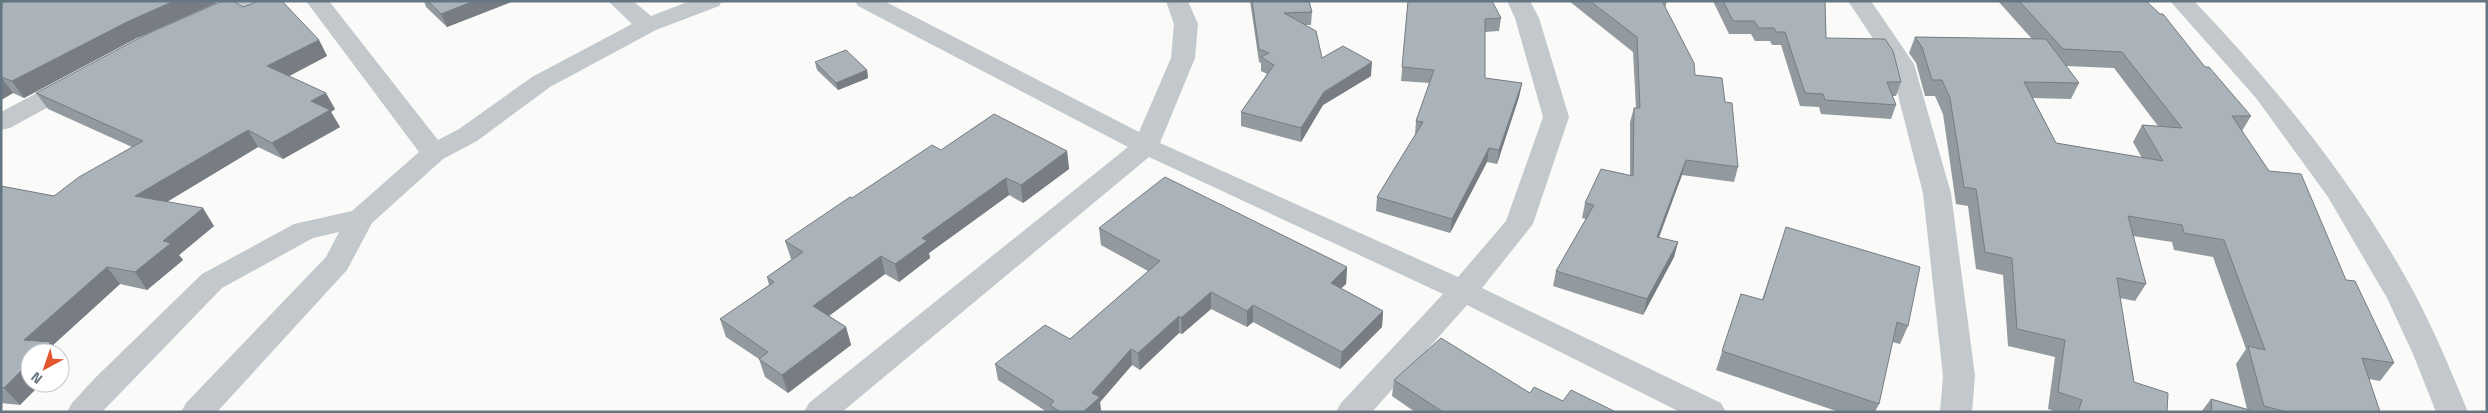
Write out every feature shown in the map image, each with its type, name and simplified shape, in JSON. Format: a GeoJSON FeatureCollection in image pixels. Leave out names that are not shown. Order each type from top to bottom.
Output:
{"type":"FeatureCollection","features":[{"type":"Feature","properties":{"kind":"street"},"geometry":{"type":"LineString","coordinates":[[188,26],[244,1]]}},
{"type":"Feature","properties":{"kind":"street"},"geometry":{"type":"LineString","coordinates":[[317,1],[434,153]]}},
{"type":"Feature","properties":{"kind":"street"},"geometry":{"type":"LineString","coordinates":[[619,1],[648,25]]}},
{"type":"Feature","properties":{"kind":"street"},"geometry":{"type":"LineString","coordinates":[[197,412],[337,263],[362,218],[434,153],[468,135],[541,82],[648,25],[711,1]]}},
{"type":"Feature","properties":{"kind":"street"},"geometry":{"type":"LineString","coordinates":[[866,1],[1146,146],[1463,291],[1710,412]]}},
{"type":"Feature","properties":{"kind":"street"},"geometry":{"type":"LineString","coordinates":[[820,412],[1146,146],[1183,58],[1186,24],[1177,1]]}},
{"type":"Feature","properties":{"kind":"street"},"geometry":{"type":"LineString","coordinates":[[1352,412],[1463,291],[1519,224],[1556,117],[1527,18],[1518,1]]}},
{"type":"Feature","properties":{"kind":"street"},"geometry":{"type":"LineString","coordinates":[[1859,1],[1902,64],[1937,193],[1958,376],[1956,412]]}},
{"type":"Feature","properties":{"kind":"street"},"geometry":{"type":"LineString","coordinates":[[2181,1],[2270,98],[2321,164],[2374,244],[2411,312],[2452,412]]}},
{"type":"Feature","properties":{"kind":"street"},"geometry":{"type":"LineString","coordinates":[[1,122],[94,73]]}},
{"type":"Feature","properties":{"kind":"street"},"geometry":{"type":"LineString","coordinates":[[83,412],[106,386],[212,281],[304,231],[362,218]]}},
{"type":"Feature","properties":{"kind":"building"},"geometry":{"type":"Polygon","coordinates":[[[6,1],[174,1],[127,22],[12,81],[1,77],[1,4],[6,1]]]}},
{"type":"Feature","properties":{"kind":"building"},"geometry":{"type":"Polygon","coordinates":[[[222,1],[233,1],[243,7],[259,1],[282,1],[319,40],[267,66],[326,93],[311,101],[330,110],[272,143],[248,130],[135,196],[203,208],[163,241],[171,243],[135,272],[107,267],[24,340],[50,343],[20,343],[20,372],[4,388],[1,387],[1,186],[54,196],[79,177],[143,141],[36,93],[145,35],[222,1]]]}},
{"type":"Feature","properties":{"kind":"building"},"geometry":{"type":"Polygon","coordinates":[[[428,1],[474,1],[441,14],[428,1]]]}},
{"type":"Feature","properties":{"kind":"building"},"geometry":{"type":"Polygon","coordinates":[[[1252,1],[1309,1],[1312,12],[1284,13],[1316,31],[1322,58],[1343,46],[1372,62],[1324,92],[1301,128],[1241,112],[1274,65],[1261,57],[1269,53],[1259,49],[1252,1]]]}},
{"type":"Feature","properties":{"kind":"building"},"geometry":{"type":"Polygon","coordinates":[[[1408,1],[1492,1],[1501,18],[1485,19],[1485,78],[1522,83],[1499,150],[1489,148],[1452,219],[1377,197],[1423,122],[1416,121],[1434,70],[1402,67],[1408,1]]]}},
{"type":"Feature","properties":{"kind":"building"},"geometry":{"type":"Polygon","coordinates":[[[1590,1],[1662,1],[1694,63],[1695,75],[1722,78],[1725,102],[1732,103],[1738,167],[1686,160],[1657,237],[1678,242],[1647,299],[1556,271],[1594,205],[1585,203],[1601,169],[1633,176],[1634,108],[1640,108],[1637,37],[1590,1]]]}},
{"type":"Feature","properties":{"kind":"building"},"geometry":{"type":"Polygon","coordinates":[[[1723,1],[1825,1],[1826,38],[1885,39],[1893,51],[1901,82],[1887,82],[1896,105],[1825,100],[1823,94],[1805,93],[1785,32],[1776,32],[1774,28],[1759,28],[1754,21],[1733,21],[1723,1]]]}},
{"type":"Feature","properties":{"kind":"building"},"geometry":{"type":"Polygon","coordinates":[[[2019,1],[2146,1],[2160,14],[2163,14],[2205,67],[2209,67],[2251,116],[2232,116],[2269,171],[2301,174],[2346,280],[2355,281],[2394,363],[2362,358],[2380,412],[2287,412],[2264,406],[2248,346],[2265,350],[2224,240],[2184,233],[2182,225],[2128,216],[2146,284],[2117,278],[2134,382],[2168,393],[2167,412],[2078,412],[2082,400],[2058,392],[2065,340],[2017,329],[2012,258],[1985,252],[1976,189],[1964,187],[1950,98],[1942,80],[1932,80],[1922,47],[1915,37],[2046,39],[2079,83],[2024,82],[2056,143],[2163,161],[2142,125],[2182,128],[2122,52],[2063,49],[2019,1]]]}},
{"type":"Feature","properties":{"kind":"building"},"geometry":{"type":"Polygon","coordinates":[[[846,50],[867,70],[836,83],[815,62],[846,50]]]}},
{"type":"Feature","properties":{"kind":"building"},"geometry":{"type":"Polygon","coordinates":[[[994,114],[1067,151],[1021,185],[1006,178],[922,238],[927,241],[895,264],[881,256],[813,306],[846,327],[782,375],[759,359],[768,352],[720,319],[774,282],[767,277],[803,252],[785,241],[932,145],[941,150],[994,114]]]}},
{"type":"Feature","properties":{"kind":"building"},"geometry":{"type":"Polygon","coordinates":[[[1165,177],[1347,267],[1331,283],[1383,311],[1342,352],[1253,305],[1247,311],[1211,292],[1181,318],[1179,316],[1138,353],[1131,349],[1092,393],[1100,397],[1083,412],[1060,412],[1050,405],[1054,401],[995,364],[1045,325],[1070,339],[1160,261],[1099,228],[1165,177]]]}},
{"type":"Feature","properties":{"kind":"building"},"geometry":{"type":"Polygon","coordinates":[[[1786,227],[1920,267],[1908,326],[1897,322],[1879,404],[1722,351],[1741,294],[1763,300],[1786,227]]]}},
{"type":"Feature","properties":{"kind":"building"},"geometry":{"type":"Polygon","coordinates":[[[1441,338],[1530,393],[1534,387],[1563,401],[1571,390],[1616,412],[1443,412],[1394,380],[1441,338]]]}},
{"type":"Feature","properties":{"kind":"building"},"geometry":{"type":"Polygon","coordinates":[[[2211,399],[2256,412],[2212,412],[2211,399]]]}}]}
